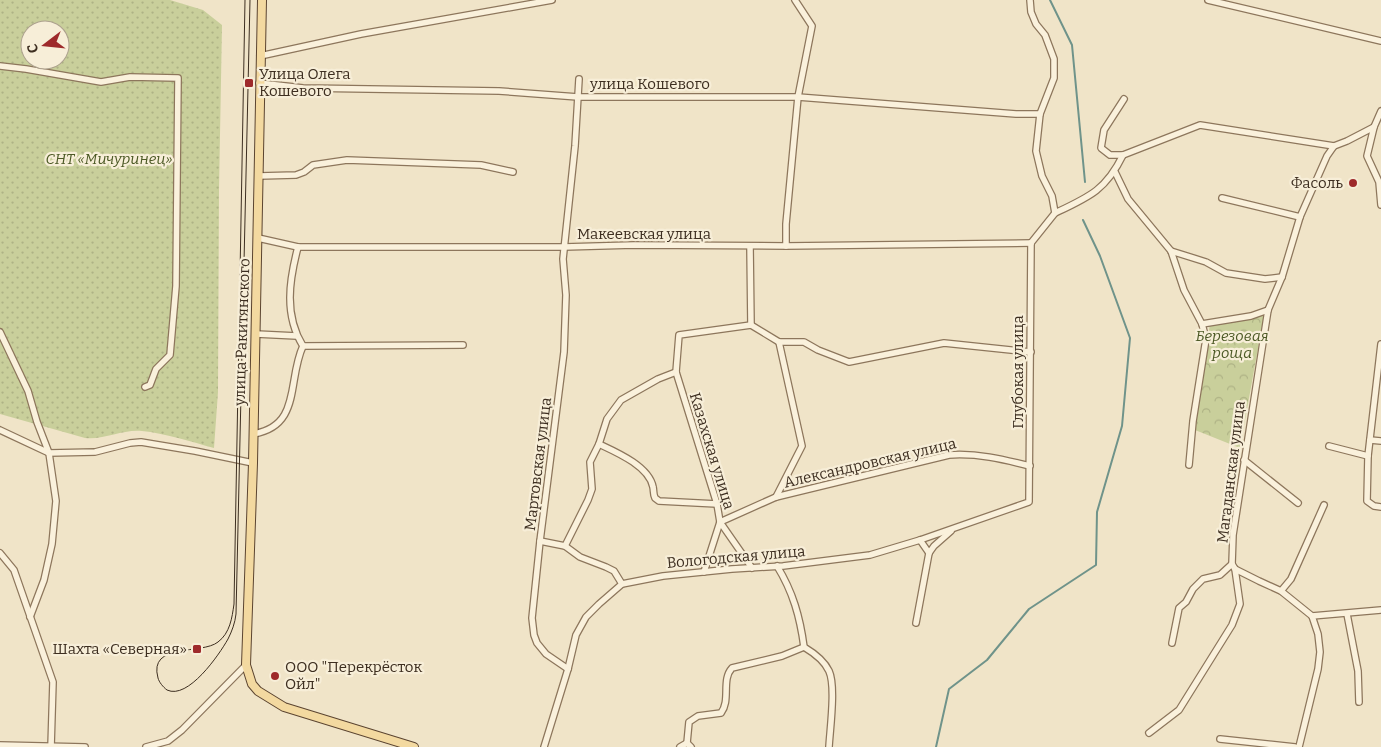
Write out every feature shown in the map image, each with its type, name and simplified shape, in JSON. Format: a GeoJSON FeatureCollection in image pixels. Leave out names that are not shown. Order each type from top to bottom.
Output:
{"type":"FeatureCollection","features":[{"type":"Feature","properties":{"kind":"main road","name":"улица Ракитянского"},"geometry":{"type":"LineString","coordinates":[[246,665],[253,463],[252,434],[256,334],[259,83],[262,0]]}},
{"type":"Feature","properties":{"kind":"main road"},"geometry":{"type":"LineString","coordinates":[[246,665],[252,684],[258,691],[284,707],[414,747]]}},
{"type":"Feature","properties":{"kind":"street"},"geometry":{"type":"LineString","coordinates":[[260,56],[361,34],[552,0]]}},
{"type":"Feature","properties":{"kind":"street"},"geometry":{"type":"LineString","coordinates":[[786,246],[786,224],[798,97],[812,26],[795,0]]}},
{"type":"Feature","properties":{"kind":"street"},"geometry":{"type":"LineString","coordinates":[[1030,0],[1031,12],[1036,24],[1045,35],[1054,59],[1054,78],[1040,114],[1036,151],[1042,176],[1052,196],[1055,213]]}},
{"type":"Feature","properties":{"kind":"street"},"geometry":{"type":"LineString","coordinates":[[1208,0],[1381,40]]}},
{"type":"Feature","properties":{"kind":"street"},"geometry":{"type":"LineString","coordinates":[[0,66],[100,82],[130,77],[178,78],[176,286],[170,355],[156,369],[150,385],[145,387]]}},
{"type":"Feature","properties":{"kind":"street","name":"Мартовская улица"},"geometry":{"type":"LineString","coordinates":[[568,669],[546,654],[538,643],[534,635],[532,618],[564,352],[566,295],[562,258],[579,79]]}},
{"type":"Feature","properties":{"kind":"street","name":"улица Кошевого"},"geometry":{"type":"LineString","coordinates":[[259,83],[303,88],[499,91],[578,97],[798,97],[1016,114],[1040,114]]}},
{"type":"Feature","properties":{"kind":"street"},"geometry":{"type":"LineString","coordinates":[[1124,99],[1104,130],[1101,148],[1110,155],[1124,155],[1200,125],[1334,146],[1374,127]]}},
{"type":"Feature","properties":{"kind":"street"},"geometry":{"type":"LineString","coordinates":[[1381,111],[1374,127],[1367,156],[1379,182],[1381,204]]}},
{"type":"Feature","properties":{"kind":"street","name":"Магаданская улица"},"geometry":{"type":"LineString","coordinates":[[1149,733],[1179,710],[1232,625],[1240,604],[1234,566],[1234,535],[1268,310],[1282,277],[1300,217],[1327,156],[1334,146]]}},
{"type":"Feature","properties":{"kind":"street"},"geometry":{"type":"LineString","coordinates":[[1031,243],[1055,213],[1094,194],[1115,172],[1124,155]]}},
{"type":"Feature","properties":{"kind":"street"},"geometry":{"type":"LineString","coordinates":[[259,176],[296,175],[304,172],[312,165],[347,160],[481,165],[513,172]]}},
{"type":"Feature","properties":{"kind":"street"},"geometry":{"type":"LineString","coordinates":[[1115,172],[1128,199],[1171,251],[1184,290],[1202,324],[1206,339],[1193,421],[1189,465]]}},
{"type":"Feature","properties":{"kind":"street"},"geometry":{"type":"LineString","coordinates":[[1222,198],[1300,217]]}},
{"type":"Feature","properties":{"kind":"street","name":"Макеевская улица"},"geometry":{"type":"LineString","coordinates":[[258,238],[298,247],[786,246],[1031,243]]}},
{"type":"Feature","properties":{"kind":"street","name":"Глубокая улица"},"geometry":{"type":"LineString","coordinates":[[1030,502],[1031,243]]}},
{"type":"Feature","properties":{"kind":"street"},"geometry":{"type":"LineString","coordinates":[[750,246],[751,325],[779,342],[804,342],[818,350],[849,362],[944,343],[1031,352]]}},
{"type":"Feature","properties":{"kind":"street"},"geometry":{"type":"LineString","coordinates":[[298,247],[290,281],[290,309],[297,336],[303,346]]}},
{"type":"Feature","properties":{"kind":"street"},"geometry":{"type":"LineString","coordinates":[[1171,251],[1206,262],[1226,273],[1265,279],[1282,277]]}},
{"type":"Feature","properties":{"kind":"street"},"geometry":{"type":"LineString","coordinates":[[1202,324],[1251,316],[1268,310]]}},
{"type":"Feature","properties":{"kind":"street","name":"Казахская улица"},"geometry":{"type":"LineString","coordinates":[[704,572],[720,522],[717,504],[676,372],[679,335],[751,325]]}},
{"type":"Feature","properties":{"kind":"street"},"geometry":{"type":"LineString","coordinates":[[0,332],[28,391],[37,422],[49,452],[56,501],[52,544],[44,580],[30,617]]}},
{"type":"Feature","properties":{"kind":"street"},"geometry":{"type":"LineString","coordinates":[[256,334],[297,336]]}},
{"type":"Feature","properties":{"kind":"street"},"geometry":{"type":"LineString","coordinates":[[776,497],[802,446],[779,342]]}},
{"type":"Feature","properties":{"kind":"street"},"geometry":{"type":"LineString","coordinates":[[1381,344],[1368,456],[1367,501],[1374,506],[1381,507]]}},
{"type":"Feature","properties":{"kind":"street"},"geometry":{"type":"LineString","coordinates":[[303,346],[463,345]]}},
{"type":"Feature","properties":{"kind":"street"},"geometry":{"type":"LineString","coordinates":[[252,434],[266,432],[277,424],[289,407],[297,359],[303,346]]}},
{"type":"Feature","properties":{"kind":"street"},"geometry":{"type":"LineString","coordinates":[[565,546],[592,489],[590,462],[599,444],[607,419],[621,400],[658,379],[676,372]]}},
{"type":"Feature","properties":{"kind":"street"},"geometry":{"type":"LineString","coordinates":[[0,430],[49,452],[95,452],[141,442],[253,463]]}},
{"type":"Feature","properties":{"kind":"street"},"geometry":{"type":"LineString","coordinates":[[1370,440],[1381,441]]}},
{"type":"Feature","properties":{"kind":"street"},"geometry":{"type":"LineString","coordinates":[[599,444],[630,460],[647,475],[653,487],[655,498],[659,501],[717,504]]}},
{"type":"Feature","properties":{"kind":"street"},"geometry":{"type":"LineString","coordinates":[[1328,446],[1368,456]]}},
{"type":"Feature","properties":{"kind":"street","name":"Александровская улица"},"geometry":{"type":"LineString","coordinates":[[720,522],[776,497],[949,455],[992,456],[1030,466]]}},
{"type":"Feature","properties":{"kind":"street"},"geometry":{"type":"LineString","coordinates":[[1244,460],[1298,504]]}},
{"type":"Feature","properties":{"kind":"street","name":"Вологодская улица"},"geometry":{"type":"LineString","coordinates":[[544,747],[568,669],[576,635],[586,617],[622,584],[654,577],[777,566],[870,554],[920,540],[1030,502]]}},
{"type":"Feature","properties":{"kind":"street"},"geometry":{"type":"LineString","coordinates":[[1281,591],[1291,579],[1324,505]]}},
{"type":"Feature","properties":{"kind":"street"},"geometry":{"type":"LineString","coordinates":[[720,522],[752,568]]}},
{"type":"Feature","properties":{"kind":"street"},"geometry":{"type":"LineString","coordinates":[[916,623],[929,553],[954,528]]}},
{"type":"Feature","properties":{"kind":"street"},"geometry":{"type":"LineString","coordinates":[[540,540],[565,546],[580,557],[614,571],[622,584]]}},
{"type":"Feature","properties":{"kind":"street"},"geometry":{"type":"LineString","coordinates":[[920,540],[929,553]]}},
{"type":"Feature","properties":{"kind":"street"},"geometry":{"type":"LineString","coordinates":[[0,553],[14,570],[53,682],[51,746]]}},
{"type":"Feature","properties":{"kind":"street"},"geometry":{"type":"LineString","coordinates":[[777,566],[787,582],[796,604],[804,647],[818,656],[830,672],[832,697],[829,747]]}},
{"type":"Feature","properties":{"kind":"street"},"geometry":{"type":"LineString","coordinates":[[1172,643],[1179,608],[1186,602],[1193,589],[1202,579],[1220,575],[1234,566],[1259,581],[1281,591],[1312,616],[1318,634],[1320,652],[1318,669],[1300,747]]}},
{"type":"Feature","properties":{"kind":"street"},"geometry":{"type":"LineString","coordinates":[[1312,616],[1381,610]]}},
{"type":"Feature","properties":{"kind":"street"},"geometry":{"type":"LineString","coordinates":[[1348,614],[1358,672],[1359,702]]}},
{"type":"Feature","properties":{"kind":"street"},"geometry":{"type":"LineString","coordinates":[[680,747],[689,745],[689,722],[698,716],[721,713],[726,708],[729,672],[732,668],[782,656],[804,647]]}},
{"type":"Feature","properties":{"kind":"street"},"geometry":{"type":"LineString","coordinates":[[146,747],[168,741],[182,730],[246,665]]}},
{"type":"Feature","properties":{"kind":"street"},"geometry":{"type":"LineString","coordinates":[[1220,739],[1295,747]]}},
{"type":"Feature","properties":{"kind":"street"},"geometry":{"type":"LineString","coordinates":[[0,744],[84,747]]}},
{"type":"Feature","properties":{"kind":"green space","name":"СНТ «Мичуринец»"},"geometry":{"type":"Polygon","coordinates":[[[0,0],[170,0],[203,10],[222,25],[218,392],[214,448],[142,431],[85,438],[0,414],[0,0]]]}},
{"type":"Feature","properties":{"kind":"green space","name":"Березовая роща"},"geometry":{"type":"Polygon","coordinates":[[[1264,315],[1240,448],[1195,430],[1210,323],[1264,315]]]}},
{"type":"Feature","properties":{"kind":"waterway"},"geometry":{"type":"LineString","coordinates":[[1050,0],[1072,45],[1085,182]]}},
{"type":"Feature","properties":{"kind":"waterway"},"geometry":{"type":"LineString","coordinates":[[936,747],[949,689],[987,660],[1029,609],[1096,565],[1097,512],[1122,426],[1130,338],[1100,256],[1083,220]]}},
{"type":"Feature","properties":{"kind":"tram line"},"geometry":{"type":"LineString","coordinates":[[245,0],[234,604],[228,630],[218,642],[210,646],[178,651],[168,654],[161,659],[157,667],[159,680],[167,690],[175,691],[193,682],[218,655],[228,639],[236,614],[250,0]]}},
{"type":"Feature","properties":{"kind":"place","name":"Улица Олега Кошевого"},"geometry":{"type":"Point","coordinates":[249,83]}},
{"type":"Feature","properties":{"kind":"place","name":"Фасоль"},"geometry":{"type":"Point","coordinates":[1353,183]}},
{"type":"Feature","properties":{"kind":"place","name":"Шахта «Северная»"},"geometry":{"type":"Point","coordinates":[197,649]}},
{"type":"Feature","properties":{"kind":"place","name":"ООО \"Перекрёсток Ойл\""},"geometry":{"type":"Point","coordinates":[275,676]}}]}
